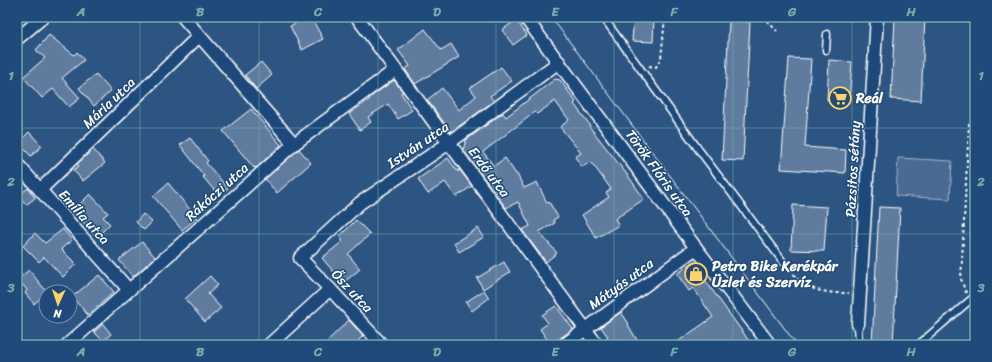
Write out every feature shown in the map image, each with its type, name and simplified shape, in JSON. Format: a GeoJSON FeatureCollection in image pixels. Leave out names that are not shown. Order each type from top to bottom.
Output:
{"type":"FeatureCollection","features":[{"type":"Feature","properties":{"kind":"street"},"geometry":{"type":"LineString","coordinates":[[17,39],[43,17]]}},
{"type":"Feature","properties":{"kind":"street"},"geometry":{"type":"LineString","coordinates":[[183,17],[294,144]]}},
{"type":"Feature","properties":{"kind":"street","name":"Erdő utca"},"geometry":{"type":"LineString","coordinates":[[357,17],[597,345]]}},
{"type":"Feature","properties":{"kind":"street","name":"Török Flóris utca"},"geometry":{"type":"LineString","coordinates":[[526,17],[696,248],[770,345]]}},
{"type":"Feature","properties":{"kind":"street","name":"Pázsitos sétány"},"geometry":{"type":"LineString","coordinates":[[858,324],[877,17]]}},
{"type":"Feature","properties":{"kind":"street","name":"Mária utca"},"geometry":{"type":"LineString","coordinates":[[40,190],[199,36]]}},
{"type":"Feature","properties":{"kind":"street","name":"István utca"},"geometry":{"type":"LineString","coordinates":[[300,258],[360,203],[449,143],[559,62]]}},
{"type":"Feature","properties":{"kind":"street","name":"Rákóczi utca"},"geometry":{"type":"LineString","coordinates":[[66,345],[294,144],[395,70]]}},
{"type":"Feature","properties":{"kind":"street","name":"Emília utca"},"geometry":{"type":"LineString","coordinates":[[17,164],[129,290]]}},
{"type":"Feature","properties":{"kind":"street","name":"Mátyás utca"},"geometry":{"type":"LineString","coordinates":[[564,345],[696,248]]}},
{"type":"Feature","properties":{"kind":"street","name":"Ősz utca"},"geometry":{"type":"LineString","coordinates":[[300,258],[382,345]]}},
{"type":"Feature","properties":{"kind":"street"},"geometry":{"type":"LineString","coordinates":[[269,345],[330,289]]}},
{"type":"Feature","properties":{"kind":"lane"},"geometry":{"type":"LineString","coordinates":[[602,17],[784,263]]}},
{"type":"Feature","properties":{"kind":"lane"},"geometry":{"type":"LineString","coordinates":[[826,50],[827,34]]}},
{"type":"Feature","properties":{"kind":"lane"},"geometry":{"type":"LineString","coordinates":[[918,345],[975,296]]}},
{"type":"Feature","properties":{"kind":"lane"},"geometry":{"type":"LineString","coordinates":[[858,324],[859,345]]}},
{"type":"Feature","properties":{"kind":"path"},"geometry":{"type":"LineString","coordinates":[[647,66],[656,67],[661,59],[665,17]]}},
{"type":"Feature","properties":{"kind":"path"},"geometry":{"type":"LineString","coordinates":[[763,17],[777,31]]}},
{"type":"Feature","properties":{"kind":"path"},"geometry":{"type":"LineString","coordinates":[[969,301],[961,279],[969,123],[975,116]]}},
{"type":"Feature","properties":{"kind":"path"},"geometry":{"type":"LineString","coordinates":[[784,263],[798,280],[816,290],[834,293],[860,293]]}},
{"type":"Feature","properties":{"kind":"shaded area"},"geometry":{"type":"Polygon","coordinates":[[[898,158],[952,161],[950,199],[896,196],[898,158]]]}},
{"type":"Feature","properties":{"kind":"building"},"geometry":{"type":"Polygon","coordinates":[[[307,17],[311,17],[323,39],[302,50],[290,26],[307,17]]]}},
{"type":"Feature","properties":{"kind":"building"},"geometry":{"type":"Polygon","coordinates":[[[634,17],[654,17],[653,42],[632,41],[634,17]]]}},
{"type":"Feature","properties":{"kind":"building"},"geometry":{"type":"Polygon","coordinates":[[[895,17],[925,17],[921,101],[891,99],[895,17]]]}},
{"type":"Feature","properties":{"kind":"building"},"geometry":{"type":"Polygon","coordinates":[[[516,20],[527,35],[513,45],[502,30],[516,20]]]}},
{"type":"Feature","properties":{"kind":"building"},"geometry":{"type":"Polygon","coordinates":[[[729,21],[750,22],[743,161],[722,160],[729,21]]]}},
{"type":"Feature","properties":{"kind":"building"},"geometry":{"type":"Polygon","coordinates":[[[425,29],[441,50],[451,44],[459,57],[415,84],[405,69],[410,66],[398,50],[425,29]]]}},
{"type":"Feature","properties":{"kind":"building"},"geometry":{"type":"Polygon","coordinates":[[[49,35],[74,55],[77,52],[84,60],[62,78],[80,98],[69,107],[53,89],[42,98],[23,77],[45,58],[36,50],[49,35]]]}},
{"type":"Feature","properties":{"kind":"building"},"geometry":{"type":"Polygon","coordinates":[[[789,58],[811,59],[805,147],[846,150],[845,173],[781,169],[789,58]]]}},
{"type":"Feature","properties":{"kind":"building"},"geometry":{"type":"Polygon","coordinates":[[[829,60],[852,62],[849,102],[827,100],[829,60]]]}},
{"type":"Feature","properties":{"kind":"building"},"geometry":{"type":"Polygon","coordinates":[[[261,62],[272,75],[256,89],[245,75],[261,62]]]}},
{"type":"Feature","properties":{"kind":"building"},"geometry":{"type":"Polygon","coordinates":[[[501,67],[512,81],[490,96],[494,101],[451,132],[427,100],[442,88],[459,110],[476,96],[470,88],[501,67]]]}},
{"type":"Feature","properties":{"kind":"building"},"geometry":{"type":"Polygon","coordinates":[[[96,74],[111,91],[94,106],[79,88],[96,74]]]}},
{"type":"Feature","properties":{"kind":"building"},"geometry":{"type":"Polygon","coordinates":[[[555,79],[560,80],[576,102],[574,104],[590,125],[589,126],[629,177],[644,199],[615,219],[619,225],[596,238],[582,215],[609,197],[606,193],[611,189],[591,162],[582,167],[575,157],[581,153],[560,127],[569,120],[555,101],[537,114],[535,112],[483,152],[494,166],[505,158],[517,174],[524,188],[537,182],[547,203],[549,202],[558,217],[553,220],[555,223],[539,232],[557,253],[546,262],[522,230],[530,226],[518,202],[506,208],[463,150],[466,140],[503,113],[506,117],[555,79]]]}},
{"type":"Feature","properties":{"kind":"building"},"geometry":{"type":"Polygon","coordinates":[[[394,80],[403,92],[401,93],[412,110],[398,119],[388,104],[368,117],[371,122],[360,130],[349,114],[394,80]]]}},
{"type":"Feature","properties":{"kind":"building"},"geometry":{"type":"Polygon","coordinates":[[[251,109],[281,145],[256,168],[254,168],[223,131],[251,109]]]}},
{"type":"Feature","properties":{"kind":"building"},"geometry":{"type":"Polygon","coordinates":[[[29,132],[42,146],[31,156],[18,143],[29,132]]]}},
{"type":"Feature","properties":{"kind":"building"},"geometry":{"type":"Polygon","coordinates":[[[190,138],[208,161],[206,163],[228,188],[219,196],[180,145],[190,138]]]}},
{"type":"Feature","properties":{"kind":"building"},"geometry":{"type":"Polygon","coordinates":[[[93,149],[105,163],[83,181],[73,170],[79,166],[77,164],[93,149]]]}},
{"type":"Feature","properties":{"kind":"building"},"geometry":{"type":"Polygon","coordinates":[[[299,149],[311,163],[277,193],[265,179],[299,149]]]}},
{"type":"Feature","properties":{"kind":"building"},"geometry":{"type":"Polygon","coordinates":[[[448,158],[458,172],[459,169],[472,186],[456,197],[445,182],[428,194],[418,179],[448,158]]]}},
{"type":"Feature","properties":{"kind":"building"},"geometry":{"type":"Polygon","coordinates":[[[168,183],[197,218],[182,230],[153,196],[168,183]]]}},
{"type":"Feature","properties":{"kind":"building"},"geometry":{"type":"Polygon","coordinates":[[[28,188],[35,198],[26,205],[19,195],[28,188]]]}},
{"type":"Feature","properties":{"kind":"building"},"geometry":{"type":"Polygon","coordinates":[[[90,194],[108,213],[103,217],[110,224],[97,237],[73,211],[90,194]]]}},
{"type":"Feature","properties":{"kind":"building"},"geometry":{"type":"Polygon","coordinates":[[[793,205],[827,207],[824,251],[791,250],[793,205]]]}},
{"type":"Feature","properties":{"kind":"building"},"geometry":{"type":"Polygon","coordinates":[[[879,207],[900,208],[893,345],[872,345],[879,207]]]}},
{"type":"Feature","properties":{"kind":"building"},"geometry":{"type":"Polygon","coordinates":[[[143,214],[152,222],[144,230],[136,222],[143,214]]]}},
{"type":"Feature","properties":{"kind":"building"},"geometry":{"type":"Polygon","coordinates":[[[356,220],[370,234],[348,254],[360,269],[343,283],[322,258],[343,241],[339,237],[356,220]]]}},
{"type":"Feature","properties":{"kind":"building"},"geometry":{"type":"Polygon","coordinates":[[[478,228],[484,237],[459,252],[454,243],[478,228]]]}},
{"type":"Feature","properties":{"kind":"building"},"geometry":{"type":"Polygon","coordinates":[[[63,229],[72,240],[61,249],[76,264],[63,277],[44,257],[39,262],[23,246],[35,233],[45,243],[63,229]]]}},
{"type":"Feature","properties":{"kind":"building"},"geometry":{"type":"Polygon","coordinates":[[[142,242],[155,257],[133,277],[119,260],[142,242]]]}},
{"type":"Feature","properties":{"kind":"building"},"geometry":{"type":"Polygon","coordinates":[[[694,261],[706,279],[705,280],[752,345],[673,345],[713,317],[693,288],[689,291],[677,274],[694,261]]]}},
{"type":"Feature","properties":{"kind":"building"},"geometry":{"type":"Polygon","coordinates":[[[504,262],[510,272],[483,289],[477,278],[504,262]]]}},
{"type":"Feature","properties":{"kind":"building"},"geometry":{"type":"Polygon","coordinates":[[[29,270],[40,284],[38,284],[38,300],[34,304],[25,293],[27,290],[18,279],[29,270]]]}},
{"type":"Feature","properties":{"kind":"building"},"geometry":{"type":"Polygon","coordinates":[[[99,275],[114,292],[88,315],[78,304],[78,292],[99,275]]]}},
{"type":"Feature","properties":{"kind":"building"},"geometry":{"type":"Polygon","coordinates":[[[210,276],[218,285],[208,294],[221,308],[205,322],[185,299],[210,276]]]}},
{"type":"Feature","properties":{"kind":"building"},"geometry":{"type":"Polygon","coordinates":[[[484,290],[489,298],[472,311],[466,302],[484,290]]]}},
{"type":"Feature","properties":{"kind":"building"},"geometry":{"type":"Polygon","coordinates":[[[556,306],[573,329],[559,339],[557,345],[551,345],[540,329],[548,323],[542,315],[556,306]]]}},
{"type":"Feature","properties":{"kind":"building"},"geometry":{"type":"Polygon","coordinates":[[[621,312],[640,345],[604,345],[603,340],[608,337],[601,327],[621,312]]]}},
{"type":"Feature","properties":{"kind":"building"},"geometry":{"type":"Polygon","coordinates":[[[349,320],[363,336],[354,345],[323,345],[349,320]]]}},
{"type":"Feature","properties":{"kind":"building"},"geometry":{"type":"Polygon","coordinates":[[[103,324],[111,334],[103,341],[94,332],[103,324]]]}},
{"type":"Feature","properties":{"kind":"tram line"},"geometry":{"type":"LineString","coordinates":[[551,17],[797,345]]}},
{"type":"Feature","properties":{"kind":"place","name":"Reál"},"geometry":{"type":"Point","coordinates":[840,98]}},
{"type":"Feature","properties":{"kind":"place","name":"Petro Bike Kerékpár Üzlet és Szervíz"},"geometry":{"type":"Point","coordinates":[696,274]}}]}
